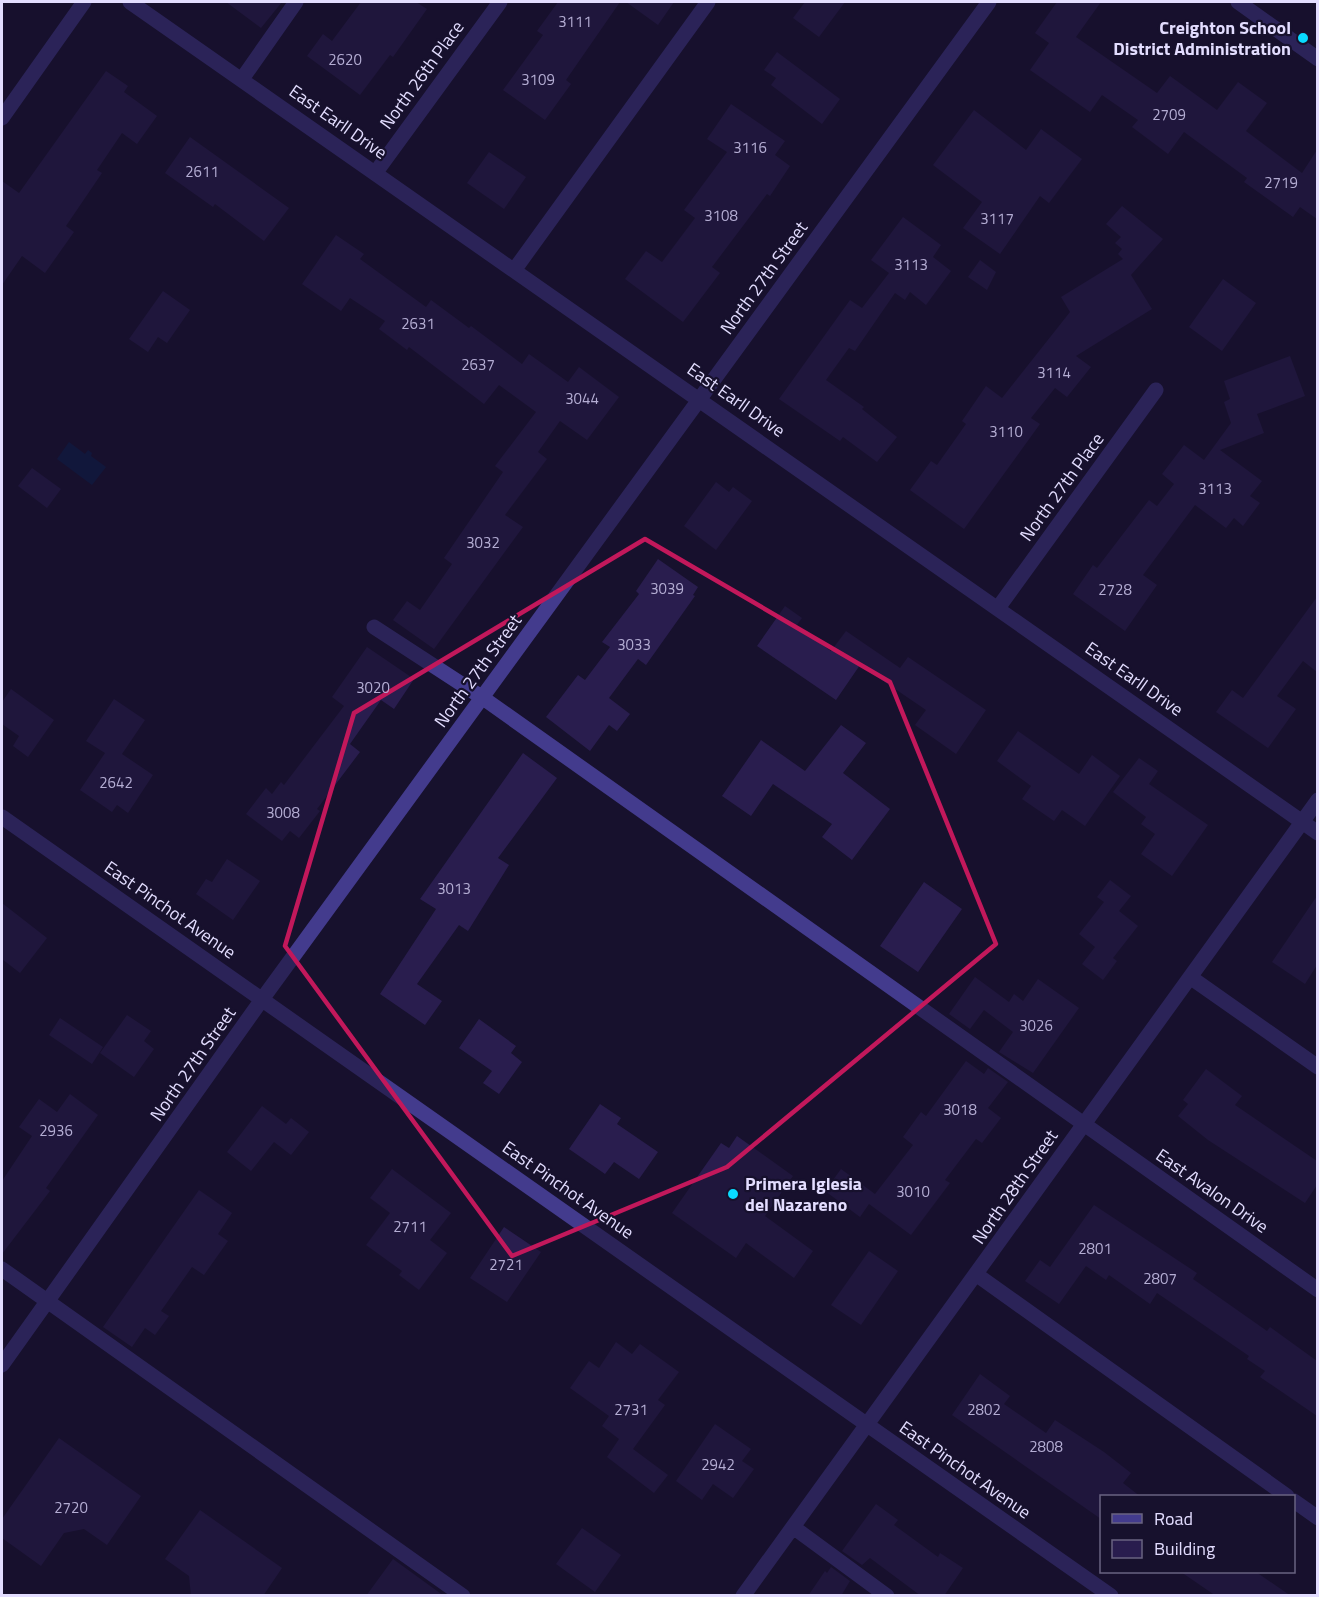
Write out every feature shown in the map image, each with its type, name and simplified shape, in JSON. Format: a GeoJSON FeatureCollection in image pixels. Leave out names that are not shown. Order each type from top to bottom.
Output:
{"type":"FeatureCollection","features":[{"type":"Feature","properties":{"kind":"street"},"geometry":{"type":"LineString","coordinates":[[2,118],[84,2]]}},
{"type":"Feature","properties":{"kind":"street","name":"East Earll Drive"},"geometry":{"type":"LineString","coordinates":[[130,2],[701,399],[1317,833]]}},
{"type":"Feature","properties":{"kind":"street"},"geometry":{"type":"LineString","coordinates":[[242,79],[296,2]]}},
{"type":"Feature","properties":{"kind":"street","name":"North 26th Place"},"geometry":{"type":"LineString","coordinates":[[376,172],[500,2]]}},
{"type":"Feature","properties":{"kind":"street"},"geometry":{"type":"LineString","coordinates":[[515,269],[708,2]]}},
{"type":"Feature","properties":{"kind":"street","name":"North 27th Street"},"geometry":{"type":"LineString","coordinates":[[2,1365],[263,998],[989,2]]}},
{"type":"Feature","properties":{"kind":"street"},"geometry":{"type":"LineString","coordinates":[[1238,2],[1317,59]]}},
{"type":"Feature","properties":{"kind":"street","name":"North 27th Place"},"geometry":{"type":"LineString","coordinates":[[998,608],[1156,390]]}},
{"type":"Feature","properties":{"kind":"street","name":"East Avalon Drive"},"geometry":{"type":"LineString","coordinates":[[374,627],[483,698],[1317,1290]]}},
{"type":"Feature","properties":{"kind":"street","name":"North 28th Street"},"geometry":{"type":"LineString","coordinates":[[743,1596],[977,1275],[1317,800]]}},
{"type":"Feature","properties":{"kind":"street","name":"East Pinchot Avenue"},"geometry":{"type":"LineString","coordinates":[[2,817],[263,998],[1111,1596]]}},
{"type":"Feature","properties":{"kind":"street"},"geometry":{"type":"LineString","coordinates":[[1190,977],[1317,1067]]}},
{"type":"Feature","properties":{"kind":"street"},"geometry":{"type":"LineString","coordinates":[[2,1269],[463,1596]]}},
{"type":"Feature","properties":{"kind":"street"},"geometry":{"type":"LineString","coordinates":[[977,1275],[1284,1495]]}},
{"type":"Feature","properties":{"kind":"street"},"geometry":{"type":"LineString","coordinates":[[1295,1502],[1317,1518]]}},
{"type":"Feature","properties":{"kind":"street"},"geometry":{"type":"LineString","coordinates":[[794,1527],[887,1596]]}},
{"type":"Feature","properties":{"kind":"highlighted area"},"geometry":{"type":"Polygon","coordinates":[[[645,539],[890,682],[996,944],[727,1167],[512,1256],[285,946],[354,713],[645,539]]]}},
{"type":"Feature","properties":{"kind":"water"},"geometry":{"type":"Polygon","coordinates":[[[69,442],[85,454],[88,450],[92,453],[91,456],[106,467],[92,485],[57,459],[69,442]]]}},
{"type":"Feature","properties":{"kind":"building"},"geometry":{"type":"Polygon","coordinates":[[[226,2],[282,2],[261,28],[226,2]]]}},
{"type":"Feature","properties":{"kind":"building"},"geometry":{"type":"Polygon","coordinates":[[[361,2],[416,2],[427,9],[393,57],[390,55],[360,95],[307,56],[323,34],[332,41],[361,2]]]}},
{"type":"Feature","properties":{"kind":"building"},"geometry":{"type":"Polygon","coordinates":[[[558,2],[620,2],[566,80],[571,84],[545,120],[503,90],[543,35],[537,31],[558,2]]]}},
{"type":"Feature","properties":{"kind":"building"},"geometry":{"type":"Polygon","coordinates":[[[626,2],[674,2],[658,25],[626,2]]]}},
{"type":"Feature","properties":{"kind":"building"},"geometry":{"type":"Polygon","coordinates":[[[805,2],[845,2],[819,37],[793,18],[805,2]]]}},
{"type":"Feature","properties":{"kind":"building"},"geometry":{"type":"Polygon","coordinates":[[[1057,2],[1101,2],[1076,37],[1157,93],[1170,76],[1217,110],[1238,82],[1267,103],[1246,131],[1302,173],[1317,150],[1317,219],[1300,207],[1293,217],[1244,182],[1247,178],[1184,132],[1168,154],[1132,127],[1138,120],[1102,95],[1090,112],[1030,70],[1049,43],[1035,33],[1057,2]]]}},
{"type":"Feature","properties":{"kind":"building"},"geometry":{"type":"Polygon","coordinates":[[[777,52],[840,99],[822,124],[771,85],[776,78],[764,70],[777,52]]]}},
{"type":"Feature","properties":{"kind":"building"},"geometry":{"type":"Polygon","coordinates":[[[106,71],[128,86],[124,92],[157,116],[137,144],[122,133],[97,170],[102,173],[66,226],[74,232],[45,273],[22,256],[2,285],[2,181],[19,193],[106,71]]]}},
{"type":"Feature","properties":{"kind":"building"},"geometry":{"type":"Polygon","coordinates":[[[731,104],[785,141],[775,155],[790,166],[770,196],[767,194],[712,267],[720,273],[683,322],[625,279],[646,251],[662,262],[695,218],[684,210],[727,152],[707,139],[731,104]]]}},
{"type":"Feature","properties":{"kind":"building"},"geometry":{"type":"Polygon","coordinates":[[[974,110],[1026,150],[1041,129],[1082,159],[1049,203],[1040,196],[1000,254],[963,228],[982,202],[933,165],[974,110]]]}},
{"type":"Feature","properties":{"kind":"building"},"geometry":{"type":"Polygon","coordinates":[[[190,137],[289,208],[264,241],[215,204],[213,207],[165,173],[190,137]]]}},
{"type":"Feature","properties":{"kind":"building"},"geometry":{"type":"Polygon","coordinates":[[[489,152],[526,177],[504,209],[467,183],[489,152]]]}},
{"type":"Feature","properties":{"kind":"building"},"geometry":{"type":"Polygon","coordinates":[[[1122,206],[1163,239],[1131,275],[1152,309],[1076,356],[1091,367],[1067,397],[1055,388],[1031,418],[1040,424],[964,529],[910,490],[931,461],[937,465],[966,424],[962,421],[986,386],[1002,398],[1070,312],[1061,297],[1123,259],[1118,254],[1122,249],[1115,243],[1121,237],[1106,224],[1122,206]]]}},
{"type":"Feature","properties":{"kind":"building"},"geometry":{"type":"Polygon","coordinates":[[[903,217],[941,245],[933,257],[951,271],[926,305],[910,292],[905,300],[895,293],[855,351],[849,348],[826,380],[864,407],[862,409],[897,437],[877,462],[843,437],[840,441],[779,399],[850,300],[862,308],[889,273],[871,260],[903,217]]]}},
{"type":"Feature","properties":{"kind":"building"},"geometry":{"type":"Polygon","coordinates":[[[336,235],[364,254],[360,259],[426,307],[431,300],[522,364],[529,354],[568,382],[579,367],[619,397],[587,440],[560,421],[538,452],[547,459],[505,515],[523,527],[434,649],[393,620],[407,601],[420,610],[452,564],[444,558],[503,472],[495,466],[536,412],[499,385],[484,404],[409,347],[407,350],[379,329],[385,321],[350,298],[341,311],[302,284],[336,235]]]}},
{"type":"Feature","properties":{"kind":"building"},"geometry":{"type":"Polygon","coordinates":[[[980,260],[996,272],[987,290],[968,277],[980,260]]]}},
{"type":"Feature","properties":{"kind":"building"},"geometry":{"type":"Polygon","coordinates":[[[1223,279],[1256,303],[1222,351],[1189,327],[1223,279]]]}},
{"type":"Feature","properties":{"kind":"building"},"geometry":{"type":"Polygon","coordinates":[[[163,291],[190,310],[167,343],[158,337],[148,352],[129,339],[163,291]]]}},
{"type":"Feature","properties":{"kind":"building"},"geometry":{"type":"Polygon","coordinates":[[[1290,356],[1305,396],[1257,414],[1264,433],[1220,450],[1262,481],[1250,496],[1260,503],[1243,526],[1234,518],[1226,528],[1195,505],[1143,575],[1157,585],[1125,631],[1073,594],[1093,565],[1097,568],[1149,500],[1157,506],[1174,484],[1162,474],[1184,445],[1204,460],[1231,423],[1224,402],[1230,399],[1224,381],[1290,356]]]}},
{"type":"Feature","properties":{"kind":"building"},"geometry":{"type":"Polygon","coordinates":[[[32,468],[61,489],[47,508],[18,486],[32,468]]]}},
{"type":"Feature","properties":{"kind":"building"},"geometry":{"type":"Polygon","coordinates":[[[716,482],[729,492],[733,487],[752,501],[716,550],[684,526],[716,482]]]}},
{"type":"Feature","properties":{"kind":"building"},"geometry":{"type":"Polygon","coordinates":[[[658,559],[698,587],[693,595],[695,596],[646,665],[638,659],[609,698],[630,714],[617,731],[609,725],[590,751],[546,717],[578,675],[585,680],[610,647],[602,642],[639,594],[636,591],[658,559]]]}},
{"type":"Feature","properties":{"kind":"building"},"geometry":{"type":"Polygon","coordinates":[[[1317,597],[1317,672],[1303,661],[1277,696],[1296,709],[1268,748],[1216,712],[1232,690],[1243,698],[1317,597]]]}},
{"type":"Feature","properties":{"kind":"building"},"geometry":{"type":"Polygon","coordinates":[[[785,606],[802,618],[796,626],[831,651],[846,631],[900,668],[908,657],[986,710],[956,754],[915,725],[926,710],[860,665],[836,700],[757,646],[785,606]]]}},
{"type":"Feature","properties":{"kind":"building"},"geometry":{"type":"Polygon","coordinates":[[[367,647],[414,679],[394,709],[381,700],[350,744],[360,752],[317,809],[320,811],[299,838],[290,831],[282,841],[246,814],[266,788],[272,794],[281,782],[284,785],[344,706],[332,697],[367,647]]]}},
{"type":"Feature","properties":{"kind":"building"},"geometry":{"type":"Polygon","coordinates":[[[11,689],[54,720],[28,757],[13,746],[19,736],[2,724],[2,702],[11,689]]]}},
{"type":"Feature","properties":{"kind":"building"},"geometry":{"type":"Polygon","coordinates":[[[114,699],[145,720],[122,754],[153,775],[128,813],[117,805],[112,812],[80,790],[105,753],[86,741],[114,699]]]}},
{"type":"Feature","properties":{"kind":"building"},"geometry":{"type":"Polygon","coordinates":[[[841,725],[866,743],[843,773],[890,809],[852,860],[822,837],[832,824],[773,784],[751,816],[722,796],[761,740],[805,771],[841,725]]]}},
{"type":"Feature","properties":{"kind":"building"},"geometry":{"type":"Polygon","coordinates":[[[1018,731],[1079,774],[1092,755],[1120,776],[1085,826],[1062,810],[1054,821],[1022,799],[1031,786],[997,761],[1018,731]]]}},
{"type":"Feature","properties":{"kind":"building"},"geometry":{"type":"Polygon","coordinates":[[[523,753],[557,778],[498,858],[509,865],[468,931],[459,925],[417,984],[442,1001],[425,1025],[380,994],[436,909],[420,899],[523,753]]]}},
{"type":"Feature","properties":{"kind":"building"},"geometry":{"type":"Polygon","coordinates":[[[1139,758],[1158,771],[1149,784],[1208,825],[1172,876],[1141,854],[1155,834],[1141,824],[1146,817],[1113,792],[1139,758]]]}},
{"type":"Feature","properties":{"kind":"building"},"geometry":{"type":"Polygon","coordinates":[[[227,859],[260,881],[233,920],[196,894],[206,879],[212,882],[227,859]]]}},
{"type":"Feature","properties":{"kind":"building"},"geometry":{"type":"Polygon","coordinates":[[[1110,880],[1131,896],[1119,911],[1138,926],[1113,958],[1117,961],[1103,980],[1082,964],[1095,947],[1079,934],[1104,902],[1097,897],[1110,880]]]}},
{"type":"Feature","properties":{"kind":"building"},"geometry":{"type":"Polygon","coordinates":[[[924,882],[962,909],[918,972],[880,946],[924,882]]]}},
{"type":"Feature","properties":{"kind":"building"},"geometry":{"type":"Polygon","coordinates":[[[1317,896],[1317,965],[1305,984],[1272,962],[1317,896]]]}},
{"type":"Feature","properties":{"kind":"building"},"geometry":{"type":"Polygon","coordinates":[[[2,903],[47,938],[20,973],[2,959],[2,903]]]}},
{"type":"Feature","properties":{"kind":"building"},"geometry":{"type":"Polygon","coordinates":[[[975,977],[1009,1002],[1014,994],[1023,1001],[1038,979],[1079,1008],[1033,1073],[999,1052],[1013,1032],[984,1010],[970,1029],[949,1014],[975,977]]]}},
{"type":"Feature","properties":{"kind":"building"},"geometry":{"type":"Polygon","coordinates":[[[127,1015],[151,1031],[144,1041],[154,1049],[134,1077],[100,1053],[127,1015]]]}},
{"type":"Feature","properties":{"kind":"building"},"geometry":{"type":"Polygon","coordinates":[[[60,1018],[103,1047],[92,1064],[49,1035],[60,1018]]]}},
{"type":"Feature","properties":{"kind":"building"},"geometry":{"type":"Polygon","coordinates":[[[479,1019],[516,1046],[511,1053],[522,1062],[499,1094],[483,1083],[492,1071],[459,1048],[479,1019]]]}},
{"type":"Feature","properties":{"kind":"building"},"geometry":{"type":"Polygon","coordinates":[[[966,1061],[984,1074],[988,1068],[1008,1082],[988,1108],[1001,1118],[982,1143],[976,1139],[945,1180],[950,1183],[911,1235],[869,1204],[860,1217],[825,1191],[841,1169],[875,1194],[913,1145],[903,1137],[921,1112],[926,1116],[966,1061]]]}},
{"type":"Feature","properties":{"kind":"building"},"geometry":{"type":"Polygon","coordinates":[[[1206,1069],[1242,1096],[1235,1105],[1317,1161],[1317,1185],[1305,1203],[1208,1140],[1178,1116],[1188,1104],[1183,1100],[1206,1069]]]}},
{"type":"Feature","properties":{"kind":"building"},"geometry":{"type":"Polygon","coordinates":[[[70,1094],[98,1115],[46,1188],[50,1191],[2,1254],[2,1181],[32,1136],[19,1127],[39,1099],[57,1112],[70,1094]]]}},
{"type":"Feature","properties":{"kind":"building"},"geometry":{"type":"Polygon","coordinates":[[[600,1104],[621,1118],[617,1124],[658,1152],[639,1179],[614,1162],[605,1174],[569,1149],[600,1104]]]}},
{"type":"Feature","properties":{"kind":"building"},"geometry":{"type":"Polygon","coordinates":[[[262,1106],[286,1124],[291,1118],[309,1132],[291,1155],[274,1142],[251,1171],[227,1152],[262,1106]]]}},
{"type":"Feature","properties":{"kind":"building","name":"Primera Iglesia del Nazareno"},"geometry":{"type":"Polygon","coordinates":[[[737,1136],[793,1176],[765,1216],[813,1251],[794,1278],[746,1243],[736,1258],[672,1213],[721,1143],[729,1148],[737,1136]]]}},
{"type":"Feature","properties":{"kind":"building"},"geometry":{"type":"Polygon","coordinates":[[[392,1169],[451,1213],[430,1240],[447,1253],[419,1290],[399,1275],[402,1271],[366,1245],[390,1213],[370,1198],[392,1169]]]}},
{"type":"Feature","properties":{"kind":"building"},"geometry":{"type":"Polygon","coordinates":[[[199,1190],[232,1213],[218,1234],[228,1241],[204,1275],[192,1267],[161,1311],[169,1316],[155,1335],[145,1328],[132,1347],[103,1327],[199,1190]]]}},
{"type":"Feature","properties":{"kind":"building"},"geometry":{"type":"Polygon","coordinates":[[[1094,1205],[1197,1273],[1193,1279],[1267,1331],[1270,1327],[1317,1361],[1317,1416],[1260,1377],[1265,1371],[1247,1359],[1249,1356],[1157,1293],[1150,1304],[1109,1275],[1106,1280],[1086,1266],[1059,1304],[1025,1281],[1040,1260],[1050,1267],[1094,1205]]]}},
{"type":"Feature","properties":{"kind":"building"},"geometry":{"type":"Polygon","coordinates":[[[504,1227],[541,1252],[507,1302],[470,1278],[504,1227]]]}},
{"type":"Feature","properties":{"kind":"building"},"geometry":{"type":"Polygon","coordinates":[[[869,1251],[898,1271],[861,1325],[831,1305],[869,1251]]]}},
{"type":"Feature","properties":{"kind":"building"},"geometry":{"type":"Polygon","coordinates":[[[616,1342],[632,1354],[640,1344],[679,1372],[658,1400],[665,1405],[633,1449],[668,1475],[654,1493],[607,1457],[619,1439],[602,1426],[609,1416],[570,1388],[589,1361],[599,1368],[616,1342]]]}},
{"type":"Feature","properties":{"kind":"building"},"geometry":{"type":"Polygon","coordinates":[[[980,1374],[1010,1396],[1004,1404],[1046,1433],[1055,1420],[1104,1452],[1131,1473],[1123,1483],[1138,1495],[1100,1495],[1100,1518],[952,1415],[980,1374]]]}},
{"type":"Feature","properties":{"kind":"building"},"geometry":{"type":"Polygon","coordinates":[[[715,1424],[751,1449],[742,1461],[754,1469],[733,1498],[713,1484],[702,1500],[676,1481],[715,1424]]]}},
{"type":"Feature","properties":{"kind":"building"},"geometry":{"type":"Polygon","coordinates":[[[59,1438],[141,1496],[107,1545],[84,1529],[64,1533],[41,1566],[2,1538],[2,1519],[59,1438]]]}},
{"type":"Feature","properties":{"kind":"building"},"geometry":{"type":"Polygon","coordinates":[[[876,1504],[898,1520],[894,1525],[938,1557],[940,1553],[963,1568],[944,1596],[921,1596],[870,1558],[862,1565],[842,1551],[876,1504]]]}},
{"type":"Feature","properties":{"kind":"building"},"geometry":{"type":"Polygon","coordinates":[[[200,1510],[282,1568],[263,1596],[191,1596],[189,1576],[165,1559],[200,1510]]]}},
{"type":"Feature","properties":{"kind":"building"},"geometry":{"type":"Polygon","coordinates":[[[582,1528],[621,1555],[595,1592],[556,1564],[582,1528]]]}},
{"type":"Feature","properties":{"kind":"building"},"geometry":{"type":"Polygon","coordinates":[[[393,1559],[444,1596],[366,1596],[393,1559]]]}},
{"type":"Feature","properties":{"kind":"building"},"geometry":{"type":"Polygon","coordinates":[[[831,1567],[850,1581],[841,1596],[808,1596],[825,1571],[827,1573],[831,1567]]]}},
{"type":"Feature","properties":{"kind":"building"},"geometry":{"type":"Polygon","coordinates":[[[1182,1573],[1257,1573],[1291,1596],[1216,1596],[1182,1573]]]}},
{"type":"Feature","properties":{"kind":"place","name":"Creighton School District Administration"},"geometry":{"type":"Point","coordinates":[1303,38]}},
{"type":"Feature","properties":{"kind":"place","name":"Primera Iglesia del Nazareno"},"geometry":{"type":"Point","coordinates":[733,1194]}}]}
